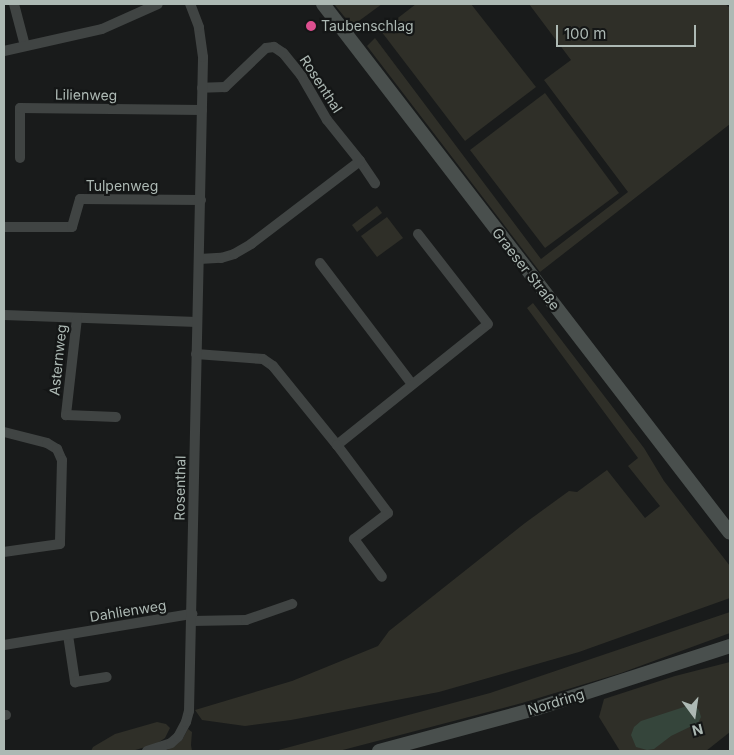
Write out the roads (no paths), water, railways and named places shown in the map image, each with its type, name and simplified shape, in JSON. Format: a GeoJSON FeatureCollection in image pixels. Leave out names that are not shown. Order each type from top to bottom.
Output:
{"type":"FeatureCollection","features":[{"type":"Feature","properties":{"kind":"main road","name":"Graeser Straße"},"geometry":{"type":"LineString","coordinates":[[324,4],[730,533]]}},
{"type":"Feature","properties":{"kind":"main road","name":"Nordring"},"geometry":{"type":"LineString","coordinates":[[379,751],[535,710],[730,646]]}},
{"type":"Feature","properties":{"kind":"street"},"geometry":{"type":"LineString","coordinates":[[14,4],[25,46]]}},
{"type":"Feature","properties":{"kind":"street"},"geometry":{"type":"LineString","coordinates":[[4,51],[102,29],[158,4]]}},
{"type":"Feature","properties":{"kind":"street","name":"Rosenthal"},"geometry":{"type":"LineString","coordinates":[[147,751],[171,742],[182,731],[186,722],[192,618],[196,354],[201,200],[202,42],[190,4]]}},
{"type":"Feature","properties":{"kind":"street","name":"Rosenthal"},"geometry":{"type":"LineString","coordinates":[[202,88],[225,87],[266,48],[274,47],[283,53],[301,75],[327,120],[375,183]]}},
{"type":"Feature","properties":{"kind":"street","name":"Lilienweg"},"geometry":{"type":"LineString","coordinates":[[20,158],[20,108],[202,110]]}},
{"type":"Feature","properties":{"kind":"street"},"geometry":{"type":"LineString","coordinates":[[199,259],[221,258],[234,254],[251,244],[360,161]]}},
{"type":"Feature","properties":{"kind":"street","name":"Tulpenweg"},"geometry":{"type":"LineString","coordinates":[[4,227],[72,227],[80,199],[201,200]]}},
{"type":"Feature","properties":{"kind":"street"},"geometry":{"type":"LineString","coordinates":[[337,445],[488,324],[418,234]]}},
{"type":"Feature","properties":{"kind":"street"},"geometry":{"type":"LineString","coordinates":[[320,263],[412,384]]}},
{"type":"Feature","properties":{"kind":"street","name":"Asternweg"},"geometry":{"type":"LineString","coordinates":[[4,315],[197,322]]}},
{"type":"Feature","properties":{"kind":"street","name":"Asternweg"},"geometry":{"type":"LineString","coordinates":[[77,318],[66,414],[116,417]]}},
{"type":"Feature","properties":{"kind":"street"},"geometry":{"type":"LineString","coordinates":[[196,354],[263,359],[273,366],[337,445],[388,514],[354,540],[382,577]]}},
{"type":"Feature","properties":{"kind":"street"},"geometry":{"type":"LineString","coordinates":[[4,432],[47,443],[58,449],[62,460],[60,544],[4,552]]}},
{"type":"Feature","properties":{"kind":"street"},"geometry":{"type":"LineString","coordinates":[[192,618],[246,620],[292,604]]}},
{"type":"Feature","properties":{"kind":"street","name":"Dahlienweg"},"geometry":{"type":"LineString","coordinates":[[4,645],[68,634],[192,618]]}},
{"type":"Feature","properties":{"kind":"street"},"geometry":{"type":"LineString","coordinates":[[68,634],[75,682],[107,677]]}},
{"type":"Feature","properties":{"kind":"place","name":"Taubenschlag"},"geometry":{"type":"Point","coordinates":[311,26]}}]}
